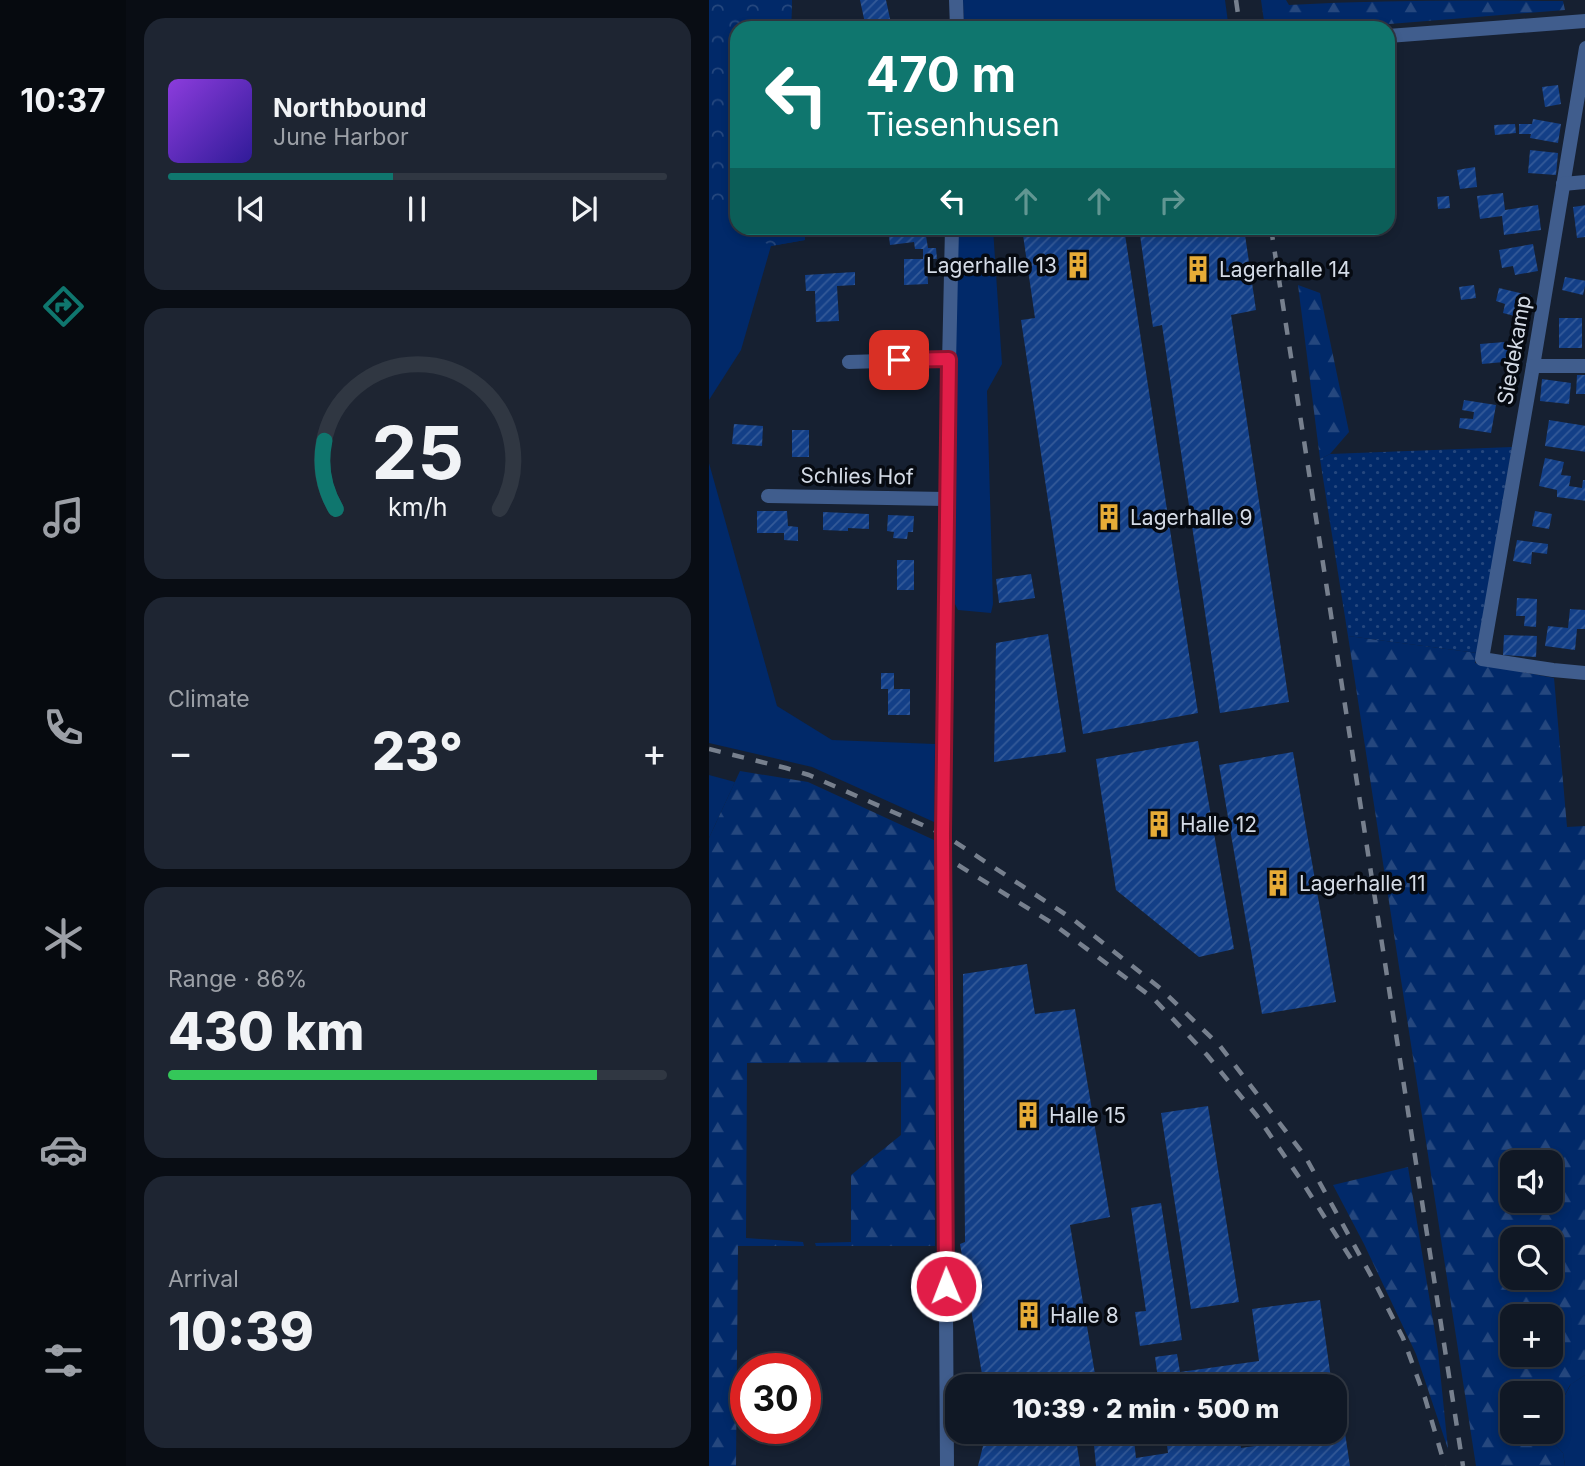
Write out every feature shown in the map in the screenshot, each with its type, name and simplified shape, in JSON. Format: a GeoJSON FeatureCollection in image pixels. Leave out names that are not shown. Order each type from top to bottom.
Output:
{"type":"FeatureCollection","features":[{"type":"Feature","properties":{"kind":"street"},"geometry":{"type":"LineString","coordinates":[[956,0],[957,21]]}},
{"type":"Feature","properties":{"kind":"street"},"geometry":{"type":"LineString","coordinates":[[1395,35],[1585,21]]}},
{"type":"Feature","properties":{"kind":"street","name":"Siedekamp"},"geometry":{"type":"LineString","coordinates":[[1585,48],[1482,659],[1585,673]]}},
{"type":"Feature","properties":{"kind":"street"},"geometry":{"type":"LineString","coordinates":[[1563,184],[1585,182]]}},
{"type":"Feature","properties":{"kind":"street"},"geometry":{"type":"LineString","coordinates":[[947,1466],[943,898],[946,499],[952,235]]}},
{"type":"Feature","properties":{"kind":"street"},"geometry":{"type":"LineString","coordinates":[[850,362],[949,359]]}},
{"type":"Feature","properties":{"kind":"street"},"geometry":{"type":"LineString","coordinates":[[1533,366],[1585,366]]}},
{"type":"Feature","properties":{"kind":"street","name":"Schlies Hof"},"geometry":{"type":"LineString","coordinates":[[768,496],[946,499]]}},
{"type":"Feature","properties":{"kind":"green space"},"geometry":{"type":"Polygon","coordinates":[[[709,0],[792,0],[791,21],[730,21],[730,235],[805,235],[805,240],[771,246],[741,350],[709,400],[709,0]]]}},
{"type":"Feature","properties":{"kind":"green space"},"geometry":{"type":"Polygon","coordinates":[[[709,0],[792,0],[791,21],[730,21],[730,223],[709,211],[709,0]]]}},
{"type":"Feature","properties":{"kind":"green space"},"geometry":{"type":"Polygon","coordinates":[[[963,0],[1225,0],[1228,21],[1108,19],[964,21],[963,0]]]}},
{"type":"Feature","properties":{"kind":"green space"},"geometry":{"type":"Polygon","coordinates":[[[1261,0],[1286,0],[1289,5],[1563,1],[1565,10],[1395,24],[1395,21],[1264,21],[1261,0]]]}},
{"type":"Feature","properties":{"kind":"green space"},"geometry":{"type":"Polygon","coordinates":[[[1108,19],[1188,21],[1083,21],[1108,19]]]}},
{"type":"Feature","properties":{"kind":"green space"},"geometry":{"type":"Polygon","coordinates":[[[751,235],[805,235],[805,240],[771,246],[751,235]]]}},
{"type":"Feature","properties":{"kind":"green space"},"geometry":{"type":"Polygon","coordinates":[[[958,235],[993,235],[1002,364],[987,391],[993,604],[991,613],[958,610],[952,598],[958,235]]]}},
{"type":"Feature","properties":{"kind":"green space"},"geometry":{"type":"Polygon","coordinates":[[[1298,285],[1320,293],[1349,432],[1330,454],[1320,459],[1298,285]]]}},
{"type":"Feature","properties":{"kind":"green space"},"geometry":{"type":"Polygon","coordinates":[[[1512,447],[1477,653],[1348,636],[1320,459],[1330,454],[1512,447]]]}},
{"type":"Feature","properties":{"kind":"green space"},"geometry":{"type":"Polygon","coordinates":[[[709,463],[777,706],[832,740],[935,744],[934,822],[812,767],[709,743],[709,463]]]}},
{"type":"Feature","properties":{"kind":"green space"},"geometry":{"type":"Polygon","coordinates":[[[1348,636],[1477,653],[1475,663],[1554,678],[1567,827],[1586,826],[1585,1375],[1570,1385],[1563,1398],[1563,1381],[1500,1381],[1500,1444],[1554,1444],[1563,1453],[1565,1466],[1476,1466],[1348,636]]]}},
{"type":"Feature","properties":{"kind":"green space"},"geometry":{"type":"Polygon","coordinates":[[[740,771],[808,782],[934,840],[935,1246],[816,1246],[815,1243],[851,1242],[851,1175],[901,1135],[901,1062],[747,1063],[746,1238],[803,1242],[804,1246],[738,1246],[737,1353],[730,1353],[730,1444],[736,1444],[736,1466],[709,1466],[709,838],[740,771]]]}},
{"type":"Feature","properties":{"kind":"green space"},"geometry":{"type":"Polygon","coordinates":[[[709,775],[735,782],[709,838],[709,775]]]}},
{"type":"Feature","properties":{"kind":"green space"},"geometry":{"type":"Polygon","coordinates":[[[1408,1167],[1438,1351],[1448,1449],[1416,1354],[1333,1185],[1408,1167]]]}},
{"type":"Feature","properties":{"kind":"green space"},"geometry":{"type":"Polygon","coordinates":[[[1585,1375],[1585,1466],[1565,1466],[1563,1453],[1554,1444],[1563,1444],[1563,1399],[1571,1384],[1585,1375]]]}},
{"type":"Feature","properties":{"kind":"building"},"geometry":{"type":"Polygon","coordinates":[[[860,0],[886,0],[890,21],[864,21],[860,0]]]}},
{"type":"Feature","properties":{"kind":"building"},"geometry":{"type":"Polygon","coordinates":[[[1558,85],[1561,104],[1545,107],[1542,87],[1558,85]]]}},
{"type":"Feature","properties":{"kind":"building"},"geometry":{"type":"Polygon","coordinates":[[[1533,119],[1561,124],[1558,143],[1530,138],[1531,134],[1519,134],[1519,124],[1532,124],[1533,119]]]}},
{"type":"Feature","properties":{"kind":"building"},"geometry":{"type":"Polygon","coordinates":[[[1515,124],[1516,133],[1495,135],[1494,125],[1515,124]]]}},
{"type":"Feature","properties":{"kind":"building"},"geometry":{"type":"Polygon","coordinates":[[[1530,150],[1558,153],[1556,175],[1528,173],[1530,150]]]}},
{"type":"Feature","properties":{"kind":"building"},"geometry":{"type":"Polygon","coordinates":[[[1475,167],[1477,187],[1460,189],[1457,170],[1475,167]]]}},
{"type":"Feature","properties":{"kind":"building"},"geometry":{"type":"Polygon","coordinates":[[[1503,193],[1505,210],[1538,205],[1541,230],[1504,235],[1502,216],[1480,219],[1477,196],[1503,193]]]}},
{"type":"Feature","properties":{"kind":"building"},"geometry":{"type":"Polygon","coordinates":[[[1449,196],[1450,208],[1438,209],[1437,197],[1449,196]]]}},
{"type":"Feature","properties":{"kind":"building"},"geometry":{"type":"Polygon","coordinates":[[[1586,205],[1586,237],[1577,238],[1573,207],[1586,205]]]}},
{"type":"Feature","properties":{"kind":"building"},"geometry":{"type":"Polygon","coordinates":[[[889,235],[926,236],[928,248],[936,248],[937,259],[927,259],[928,284],[904,285],[904,259],[923,259],[923,249],[915,249],[914,242],[890,245],[889,235]]]}},
{"type":"Feature","properties":{"kind":"building","name":"Lagerhalle 9"},"geometry":{"type":"Polygon","coordinates":[[[1023,235],[1125,235],[1198,713],[1083,734],[1021,320],[1035,318],[1023,235]]]}},
{"type":"Feature","properties":{"kind":"building"},"geometry":{"type":"Polygon","coordinates":[[[1140,235],[1245,235],[1256,310],[1231,315],[1289,702],[1220,713],[1162,325],[1153,327],[1140,235]]]}},
{"type":"Feature","properties":{"kind":"building"},"geometry":{"type":"Polygon","coordinates":[[[1533,244],[1538,271],[1515,275],[1513,266],[1502,268],[1499,250],[1533,244]]]}},
{"type":"Feature","properties":{"kind":"building"},"geometry":{"type":"Polygon","coordinates":[[[855,272],[855,285],[837,286],[839,321],[816,322],[815,291],[806,291],[805,275],[855,272]]]}},
{"type":"Feature","properties":{"kind":"building"},"geometry":{"type":"Polygon","coordinates":[[[1565,277],[1586,281],[1583,295],[1562,290],[1565,277]]]}},
{"type":"Feature","properties":{"kind":"building"},"geometry":{"type":"Polygon","coordinates":[[[1474,285],[1476,298],[1461,300],[1459,287],[1474,285]]]}},
{"type":"Feature","properties":{"kind":"building"},"geometry":{"type":"Polygon","coordinates":[[[1499,288],[1532,296],[1526,319],[1503,313],[1505,304],[1496,301],[1499,288]]]}},
{"type":"Feature","properties":{"kind":"building"},"geometry":{"type":"Polygon","coordinates":[[[1559,318],[1582,318],[1582,348],[1559,348],[1559,318]]]}},
{"type":"Feature","properties":{"kind":"building"},"geometry":{"type":"Polygon","coordinates":[[[1517,341],[1519,368],[1505,369],[1504,362],[1482,364],[1480,344],[1517,341]]]}},
{"type":"Feature","properties":{"kind":"building"},"geometry":{"type":"Polygon","coordinates":[[[1577,375],[1586,375],[1586,394],[1576,394],[1577,375]]]}},
{"type":"Feature","properties":{"kind":"building"},"geometry":{"type":"Polygon","coordinates":[[[1542,379],[1571,383],[1569,404],[1540,401],[1542,379]]]}},
{"type":"Feature","properties":{"kind":"building"},"geometry":{"type":"Polygon","coordinates":[[[1464,400],[1496,405],[1491,433],[1459,428],[1460,418],[1473,419],[1474,412],[1462,410],[1464,400]]]}},
{"type":"Feature","properties":{"kind":"building"},"geometry":{"type":"Polygon","coordinates":[[[1549,420],[1586,426],[1586,452],[1545,446],[1549,420]]]}},
{"type":"Feature","properties":{"kind":"building"},"geometry":{"type":"Polygon","coordinates":[[[734,424],[763,426],[762,446],[732,444],[734,424]]]}},
{"type":"Feature","properties":{"kind":"building"},"geometry":{"type":"Polygon","coordinates":[[[792,430],[809,430],[809,457],[792,457],[792,430]]]}},
{"type":"Feature","properties":{"kind":"building"},"geometry":{"type":"Polygon","coordinates":[[[1545,458],[1564,462],[1561,475],[1571,476],[1569,486],[1582,488],[1583,480],[1586,480],[1586,501],[1557,497],[1557,490],[1539,486],[1545,458]]]}},
{"type":"Feature","properties":{"kind":"building"},"geometry":{"type":"Polygon","coordinates":[[[757,511],[787,511],[788,526],[798,527],[798,541],[784,540],[784,533],[757,533],[757,511]]]}},
{"type":"Feature","properties":{"kind":"building"},"geometry":{"type":"Polygon","coordinates":[[[1535,511],[1552,514],[1549,529],[1532,526],[1535,511]]]}},
{"type":"Feature","properties":{"kind":"building"},"geometry":{"type":"Polygon","coordinates":[[[823,512],[869,514],[869,529],[823,530],[823,512]]]}},
{"type":"Feature","properties":{"kind":"building"},"geometry":{"type":"Polygon","coordinates":[[[888,515],[914,516],[913,532],[908,532],[907,539],[893,538],[894,532],[887,531],[888,515]]]}},
{"type":"Feature","properties":{"kind":"building"},"geometry":{"type":"Polygon","coordinates":[[[1517,540],[1548,544],[1547,554],[1532,552],[1531,564],[1513,561],[1517,540]]]}},
{"type":"Feature","properties":{"kind":"building"},"geometry":{"type":"Polygon","coordinates":[[[897,560],[914,560],[914,590],[897,590],[897,560]]]}},
{"type":"Feature","properties":{"kind":"building"},"geometry":{"type":"Polygon","coordinates":[[[1031,574],[1035,598],[999,603],[996,579],[1031,574]]]}},
{"type":"Feature","properties":{"kind":"building"},"geometry":{"type":"Polygon","coordinates":[[[1517,598],[1537,599],[1536,627],[1524,626],[1525,616],[1516,616],[1517,598]]]}},
{"type":"Feature","properties":{"kind":"building"},"geometry":{"type":"Polygon","coordinates":[[[1570,609],[1586,610],[1586,629],[1577,629],[1575,650],[1545,646],[1548,626],[1568,628],[1570,609]]]}},
{"type":"Feature","properties":{"kind":"building"},"geometry":{"type":"Polygon","coordinates":[[[1048,634],[1066,752],[994,762],[996,643],[1048,634]]]}},
{"type":"Feature","properties":{"kind":"building"},"geometry":{"type":"Polygon","coordinates":[[[1504,635],[1537,636],[1536,657],[1503,655],[1504,635]]]}},
{"type":"Feature","properties":{"kind":"building"},"geometry":{"type":"Polygon","coordinates":[[[881,673],[894,673],[894,689],[910,689],[910,715],[888,715],[888,689],[881,689],[881,673]]]}},
{"type":"Feature","properties":{"kind":"building","name":"Halle 12"},"geometry":{"type":"Polygon","coordinates":[[[1198,741],[1234,949],[1199,957],[1116,890],[1096,759],[1198,741]]]}},
{"type":"Feature","properties":{"kind":"building","name":"Lagerhalle 11"},"geometry":{"type":"Polygon","coordinates":[[[1293,752],[1336,1002],[1262,1014],[1219,765],[1293,752]]]}},
{"type":"Feature","properties":{"kind":"building","name":"Halle 15"},"geometry":{"type":"Polygon","coordinates":[[[1027,964],[1035,1014],[1075,1009],[1110,1217],[1070,1225],[1095,1374],[982,1374],[960,1244],[965,1242],[963,974],[1027,964]]]}},
{"type":"Feature","properties":{"kind":"building"},"geometry":{"type":"Polygon","coordinates":[[[1208,1106],[1239,1302],[1191,1309],[1161,1113],[1208,1106]]]}},
{"type":"Feature","properties":{"kind":"building"},"geometry":{"type":"Polygon","coordinates":[[[1161,1203],[1182,1340],[1140,1346],[1135,1312],[1146,1311],[1131,1208],[1161,1203]]]}},
{"type":"Feature","properties":{"kind":"building"},"geometry":{"type":"Polygon","coordinates":[[[1320,1300],[1330,1374],[1157,1374],[1155,1357],[1177,1354],[1180,1372],[1259,1361],[1252,1309],[1320,1300]]]}},
{"type":"Feature","properties":{"kind":"building"},"geometry":{"type":"Polygon","coordinates":[[[1077,1444],[1080,1466],[978,1466],[983,1446],[1077,1444]]]}},
{"type":"Feature","properties":{"kind":"building"},"geometry":{"type":"Polygon","coordinates":[[[1134,1444],[1136,1458],[1168,1453],[1167,1445],[1174,1444],[1240,1444],[1241,1448],[1269,1444],[1347,1444],[1350,1466],[1096,1466],[1094,1445],[1134,1444]]]}},
{"type":"Feature","properties":{"kind":"railway"},"geometry":{"type":"LineString","coordinates":[[1236,0],[1239,21]]}},
{"type":"Feature","properties":{"kind":"railway"},"geometry":{"type":"LineString","coordinates":[[1272,235],[1463,1466]]}},
{"type":"Feature","properties":{"kind":"railway"},"geometry":{"type":"LineString","coordinates":[[709,749],[809,775],[943,834],[1074,920],[1160,988],[1220,1046],[1305,1156],[1374,1281],[1403,1338],[1425,1398],[1445,1466]]}},
{"type":"Feature","properties":{"kind":"railway"},"geometry":{"type":"LineString","coordinates":[[958,865],[1052,923],[1153,998],[1207,1055],[1257,1116],[1355,1265]]}},
{"type":"Feature","properties":{"kind":"place","name":"Lagerhalle 13"},"geometry":{"type":"Point","coordinates":[1078,265]}},
{"type":"Feature","properties":{"kind":"place","name":"Lagerhalle 14"},"geometry":{"type":"Point","coordinates":[1198,269]}},
{"type":"Feature","properties":{"kind":"place","name":"Lagerhalle 9"},"geometry":{"type":"Point","coordinates":[1109,517]}},
{"type":"Feature","properties":{"kind":"place","name":"Halle 12"},"geometry":{"type":"Point","coordinates":[1159,824]}},
{"type":"Feature","properties":{"kind":"place","name":"Lagerhalle 11"},"geometry":{"type":"Point","coordinates":[1278,883]}},
{"type":"Feature","properties":{"kind":"place","name":"Halle 15"},"geometry":{"type":"Point","coordinates":[1028,1115]}},
{"type":"Feature","properties":{"kind":"place","name":"Halle 8"},"geometry":{"type":"Point","coordinates":[1029,1315]}},
{"type":"Feature","properties":{"kind":"route"},"geometry":{"type":"LineString","coordinates":[[899,360],[949,359],[943,834],[946,1286]]}}]}
